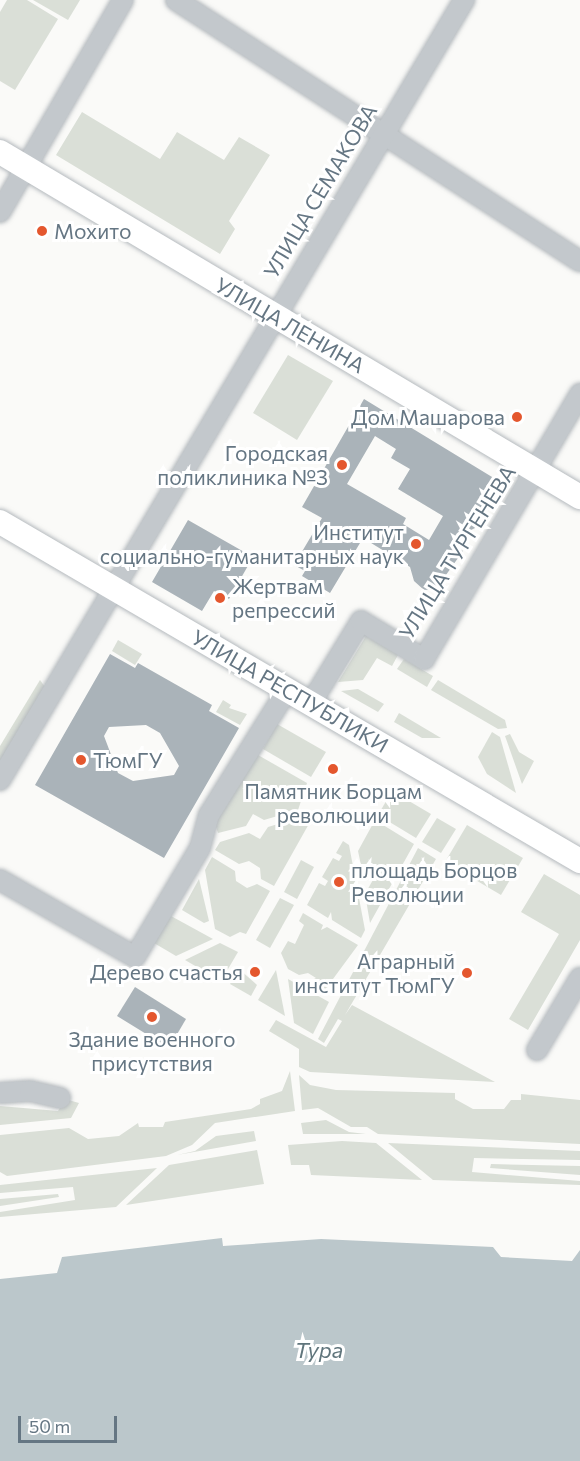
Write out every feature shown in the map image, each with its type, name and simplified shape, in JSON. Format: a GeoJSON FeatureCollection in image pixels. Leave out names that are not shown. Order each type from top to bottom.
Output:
{"type":"FeatureCollection","features":[{"type":"Feature","properties":{"kind":"main road","name":"УЛИЦА ЛЕНИНА"},"geometry":{"type":"LineString","coordinates":[[0,152],[580,497]]}},
{"type":"Feature","properties":{"kind":"main road","name":"УЛИЦА РЕСПУБЛИКИ"},"geometry":{"type":"LineString","coordinates":[[0,522],[580,861]]}},
{"type":"Feature","properties":{"kind":"street"},"geometry":{"type":"LineString","coordinates":[[0,212],[123,0]]}},
{"type":"Feature","properties":{"kind":"street"},"geometry":{"type":"LineString","coordinates":[[176,0],[384,131],[580,261]]}},
{"type":"Feature","properties":{"kind":"street","name":"УЛИЦА СЕМАКОВА"},"geometry":{"type":"LineString","coordinates":[[0,780],[273,316],[464,0]]}},
{"type":"Feature","properties":{"kind":"street","name":"УЛИЦА ТУРГЕНЕВА"},"geometry":{"type":"LineString","coordinates":[[312,703],[361,621],[424,658],[537,472],[580,394]]}},
{"type":"Feature","properties":{"kind":"street"},"geometry":{"type":"LineString","coordinates":[[0,879],[135,957],[200,848],[209,815],[286,690]]}},
{"type":"Feature","properties":{"kind":"street"},"geometry":{"type":"LineString","coordinates":[[537,1050],[580,978]]}},
{"type":"Feature","properties":{"kind":"street"},"geometry":{"type":"LineString","coordinates":[[0,1093],[30,1091],[60,1098]]}},
{"type":"Feature","properties":{"kind":"shaded area"},"geometry":{"type":"Polygon","coordinates":[[[7,0],[27,0],[58,19],[15,90],[0,81],[0,12],[7,0]]]}},
{"type":"Feature","properties":{"kind":"shaded area"},"geometry":{"type":"Polygon","coordinates":[[[33,0],[80,0],[68,20],[33,0]]]}},
{"type":"Feature","properties":{"kind":"shaded area"},"geometry":{"type":"Polygon","coordinates":[[[82,112],[160,159],[177,132],[224,160],[239,137],[270,155],[229,221],[235,229],[220,254],[56,155],[82,112]]]}},
{"type":"Feature","properties":{"kind":"shaded area"},"geometry":{"type":"Polygon","coordinates":[[[288,355],[333,381],[297,440],[253,413],[288,355]]]}},
{"type":"Feature","properties":{"kind":"shaded area"},"geometry":{"type":"Polygon","coordinates":[[[366,636],[398,655],[392,666],[377,658],[363,680],[338,682],[366,636]]]}},
{"type":"Feature","properties":{"kind":"shaded area"},"geometry":{"type":"Polygon","coordinates":[[[118,640],[142,654],[135,665],[112,651],[118,640]]]}},
{"type":"Feature","properties":{"kind":"shaded area"},"geometry":{"type":"Polygon","coordinates":[[[404,659],[433,676],[427,687],[397,669],[404,659]]]}},
{"type":"Feature","properties":{"kind":"shaded area"},"geometry":{"type":"Polygon","coordinates":[[[40,680],[45,687],[0,763],[0,746],[40,680]]]}},
{"type":"Feature","properties":{"kind":"shaded area"},"geometry":{"type":"Polygon","coordinates":[[[438,680],[505,720],[507,728],[498,729],[431,690],[438,680]]]}},
{"type":"Feature","properties":{"kind":"shaded area"},"geometry":{"type":"Polygon","coordinates":[[[358,689],[384,704],[378,712],[341,691],[358,689]]]}},
{"type":"Feature","properties":{"kind":"shaded area"},"geometry":{"type":"Polygon","coordinates":[[[223,700],[231,705],[229,708],[247,714],[240,725],[216,712],[223,700]]]}},
{"type":"Feature","properties":{"kind":"shaded area"},"geometry":{"type":"Polygon","coordinates":[[[399,713],[441,738],[422,738],[394,722],[399,713]]]}},
{"type":"Feature","properties":{"kind":"shaded area"},"geometry":{"type":"Polygon","coordinates":[[[277,724],[326,752],[311,777],[263,749],[277,724]]]}},
{"type":"Feature","properties":{"kind":"shaded area"},"geometry":{"type":"Polygon","coordinates":[[[492,732],[500,737],[516,793],[487,774],[478,757],[492,732]]]}},
{"type":"Feature","properties":{"kind":"shaded area"},"geometry":{"type":"Polygon","coordinates":[[[510,734],[519,752],[534,761],[522,784],[505,736],[510,734]]]}},
{"type":"Feature","properties":{"kind":"shaded area"},"geometry":{"type":"Polygon","coordinates":[[[258,755],[307,783],[298,810],[264,820],[253,814],[246,826],[218,833],[215,824],[258,755]]]}},
{"type":"Feature","properties":{"kind":"shaded area"},"geometry":{"type":"Polygon","coordinates":[[[392,791],[431,814],[416,838],[378,815],[392,791]]]}},
{"type":"Feature","properties":{"kind":"shaded area"},"geometry":{"type":"Polygon","coordinates":[[[301,817],[310,822],[274,886],[261,879],[260,868],[249,861],[239,864],[215,850],[220,842],[249,833],[260,839],[268,827],[301,817]]]}},
{"type":"Feature","properties":{"kind":"shaded area"},"geometry":{"type":"Polygon","coordinates":[[[437,818],[456,829],[441,853],[422,842],[437,818]]]}},
{"type":"Feature","properties":{"kind":"shaded area"},"geometry":{"type":"Polygon","coordinates":[[[375,820],[414,844],[370,923],[365,894],[374,878],[362,870],[358,851],[375,820]]]}},
{"type":"Feature","properties":{"kind":"shaded area"},"geometry":{"type":"Polygon","coordinates":[[[467,825],[523,858],[501,895],[445,862],[467,825]]]}},
{"type":"Feature","properties":{"kind":"shaded area"},"geometry":{"type":"Polygon","coordinates":[[[343,841],[349,845],[365,930],[361,938],[332,920],[331,912],[328,918],[307,905],[319,883],[325,886],[328,881],[322,877],[333,858],[339,861],[342,856],[336,853],[343,841]]]}},
{"type":"Feature","properties":{"kind":"shaded area"},"geometry":{"type":"Polygon","coordinates":[[[418,848],[436,859],[345,1015],[352,1005],[495,1082],[310,1072],[299,1067],[299,1049],[269,1031],[276,1020],[326,1047],[342,1021],[338,1019],[324,1043],[318,1039],[418,848]]]}},
{"type":"Feature","properties":{"kind":"shaded area"},"geometry":{"type":"Polygon","coordinates":[[[212,857],[235,871],[236,881],[247,888],[257,884],[270,891],[246,934],[240,932],[230,937],[215,929],[205,870],[212,857]]]}},
{"type":"Feature","properties":{"kind":"shaded area"},"geometry":{"type":"Polygon","coordinates":[[[301,860],[314,867],[297,899],[284,892],[301,860]]]}},
{"type":"Feature","properties":{"kind":"shaded area"},"geometry":{"type":"Polygon","coordinates":[[[544,874],[580,895],[580,940],[528,1030],[509,1019],[559,934],[521,912],[544,874]]]}},
{"type":"Feature","properties":{"kind":"shaded area"},"geometry":{"type":"Polygon","coordinates":[[[199,879],[209,921],[204,923],[182,910],[199,879]]]}},
{"type":"Feature","properties":{"kind":"shaded area"},"geometry":{"type":"Polygon","coordinates":[[[280,898],[294,905],[270,948],[256,940],[280,898]]]}},
{"type":"Feature","properties":{"kind":"shaded area"},"geometry":{"type":"Polygon","coordinates":[[[303,913],[323,925],[321,930],[327,927],[358,945],[333,979],[338,982],[332,993],[310,981],[316,978],[308,973],[299,975],[288,969],[281,953],[288,941],[295,944],[304,925],[299,921],[303,913]]]}},
{"type":"Feature","properties":{"kind":"shaded area"},"geometry":{"type":"Polygon","coordinates":[[[171,916],[213,939],[176,956],[154,943],[171,916]]]}},
{"type":"Feature","properties":{"kind":"shaded area"},"geometry":{"type":"Polygon","coordinates":[[[220,943],[238,952],[221,981],[185,960],[220,943]]]}},
{"type":"Feature","properties":{"kind":"shaded area"},"geometry":{"type":"Polygon","coordinates":[[[239,969],[257,985],[251,996],[230,984],[239,969]]]}},
{"type":"Feature","properties":{"kind":"shaded area"},"geometry":{"type":"Polygon","coordinates":[[[276,970],[285,1016],[258,1000],[276,970]]]}},
{"type":"Feature","properties":{"kind":"shaded area"},"geometry":{"type":"Polygon","coordinates":[[[288,979],[329,1002],[313,1034],[294,1023],[288,979]]]}},
{"type":"Feature","properties":{"kind":"shaded area"},"geometry":{"type":"Polygon","coordinates":[[[290,1071],[295,1111],[215,1123],[192,1145],[166,1156],[7,1176],[0,1172],[0,1135],[69,1128],[88,1139],[119,1136],[138,1123],[139,1127],[163,1127],[165,1122],[251,1109],[260,1104],[260,1099],[282,1091],[290,1071]]]}},
{"type":"Feature","properties":{"kind":"shaded area"},"geometry":{"type":"Polygon","coordinates":[[[299,1075],[310,1085],[336,1090],[455,1093],[455,1099],[473,1109],[504,1109],[511,1100],[521,1100],[521,1094],[580,1100],[580,1144],[378,1134],[367,1127],[351,1127],[318,1108],[302,1110],[299,1075]]]}},
{"type":"Feature","properties":{"kind":"shaded area"},"geometry":{"type":"Polygon","coordinates":[[[65,1099],[79,1103],[71,1118],[0,1125],[0,1106],[58,1111],[65,1099]]]}},
{"type":"Feature","properties":{"kind":"shaded area"},"geometry":{"type":"Polygon","coordinates":[[[326,1120],[349,1132],[366,1134],[303,1134],[301,1123],[326,1120]]]}},
{"type":"Feature","properties":{"kind":"shaded area"},"geometry":{"type":"Polygon","coordinates":[[[254,1131],[256,1141],[177,1155],[195,1151],[216,1136],[254,1131]]]}},
{"type":"Feature","properties":{"kind":"shaded area"},"geometry":{"type":"Polygon","coordinates":[[[342,1141],[376,1143],[422,1180],[311,1175],[309,1165],[291,1165],[288,1145],[342,1141]]]}},
{"type":"Feature","properties":{"kind":"shaded area"},"geometry":{"type":"Polygon","coordinates":[[[388,1143],[580,1151],[580,1160],[474,1158],[472,1172],[580,1181],[580,1185],[433,1180],[388,1143]]]}},
{"type":"Feature","properties":{"kind":"shaded area"},"geometry":{"type":"Polygon","coordinates":[[[257,1150],[264,1184],[126,1205],[169,1165],[257,1150]]]}},
{"type":"Feature","properties":{"kind":"shaded area"},"geometry":{"type":"Polygon","coordinates":[[[491,1164],[580,1166],[580,1175],[490,1168],[491,1164]]]}},
{"type":"Feature","properties":{"kind":"shaded area"},"geometry":{"type":"Polygon","coordinates":[[[157,1168],[116,1207],[0,1217],[0,1212],[75,1200],[73,1187],[0,1193],[0,1185],[157,1168]]]}},
{"type":"Feature","properties":{"kind":"shaded area"},"geometry":{"type":"Polygon","coordinates":[[[58,1194],[59,1197],[0,1206],[0,1199],[58,1194]]]}},
{"type":"Feature","properties":{"kind":"water","name":"Тура"},"geometry":{"type":"Polygon","coordinates":[[[222,1238],[223,1246],[321,1239],[493,1247],[501,1257],[572,1261],[580,1250],[580,1461],[0,1461],[0,1279],[57,1273],[62,1257],[222,1238]]]}},
{"type":"Feature","properties":{"kind":"building"},"geometry":{"type":"Polygon","coordinates":[[[364,399],[497,480],[474,520],[475,528],[467,532],[457,547],[463,551],[436,589],[424,590],[414,581],[410,567],[363,538],[330,593],[302,576],[305,571],[294,565],[322,518],[302,507],[364,399]],[[375,436],[347,484],[406,518],[403,524],[429,540],[443,516],[398,489],[410,469],[391,458],[396,449],[375,436]]]}},
{"type":"Feature","properties":{"kind":"building"},"geometry":{"type":"Polygon","coordinates":[[[188,520],[253,557],[229,599],[214,591],[202,611],[152,582],[188,520]]]}},
{"type":"Feature","properties":{"kind":"building","name":"ТюмГУ"},"geometry":{"type":"Polygon","coordinates":[[[110,654],[135,668],[138,663],[212,705],[209,711],[239,728],[164,858],[35,785],[110,654]],[[146,725],[109,727],[104,736],[118,773],[133,781],[174,775],[179,766],[160,733],[146,725]]]}},
{"type":"Feature","properties":{"kind":"building","name":"Здание военного присутствия"},"geometry":{"type":"Polygon","coordinates":[[[135,987],[186,1019],[169,1048],[117,1016],[135,987]]]}},
{"type":"Feature","properties":{"kind":"place","name":"Мохито"},"geometry":{"type":"Point","coordinates":[42,231]}},
{"type":"Feature","properties":{"kind":"place","name":"Дом Машарова"},"geometry":{"type":"Point","coordinates":[517,417]}},
{"type":"Feature","properties":{"kind":"place","name":"Городская поликлиника №3"},"geometry":{"type":"Point","coordinates":[342,465]}},
{"type":"Feature","properties":{"kind":"place","name":"Институт социально-гуманитарных наук"},"geometry":{"type":"Point","coordinates":[416,544]}},
{"type":"Feature","properties":{"kind":"place","name":"Жертвам репрессий"},"geometry":{"type":"Point","coordinates":[220,598]}},
{"type":"Feature","properties":{"kind":"place","name":"ТюмГУ"},"geometry":{"type":"Point","coordinates":[81,760]}},
{"type":"Feature","properties":{"kind":"place","name":"Памятник Борцам революции"},"geometry":{"type":"Point","coordinates":[333,769]}},
{"type":"Feature","properties":{"kind":"place","name":"площадь Борцов Революции"},"geometry":{"type":"Point","coordinates":[339,882]}},
{"type":"Feature","properties":{"kind":"place","name":"Дерево счастья"},"geometry":{"type":"Point","coordinates":[255,972]}},
{"type":"Feature","properties":{"kind":"place","name":"Аграрный институт ТюмГУ"},"geometry":{"type":"Point","coordinates":[467,973]}},
{"type":"Feature","properties":{"kind":"place","name":"Здание военного присутствия"},"geometry":{"type":"Point","coordinates":[152,1017]}}]}
